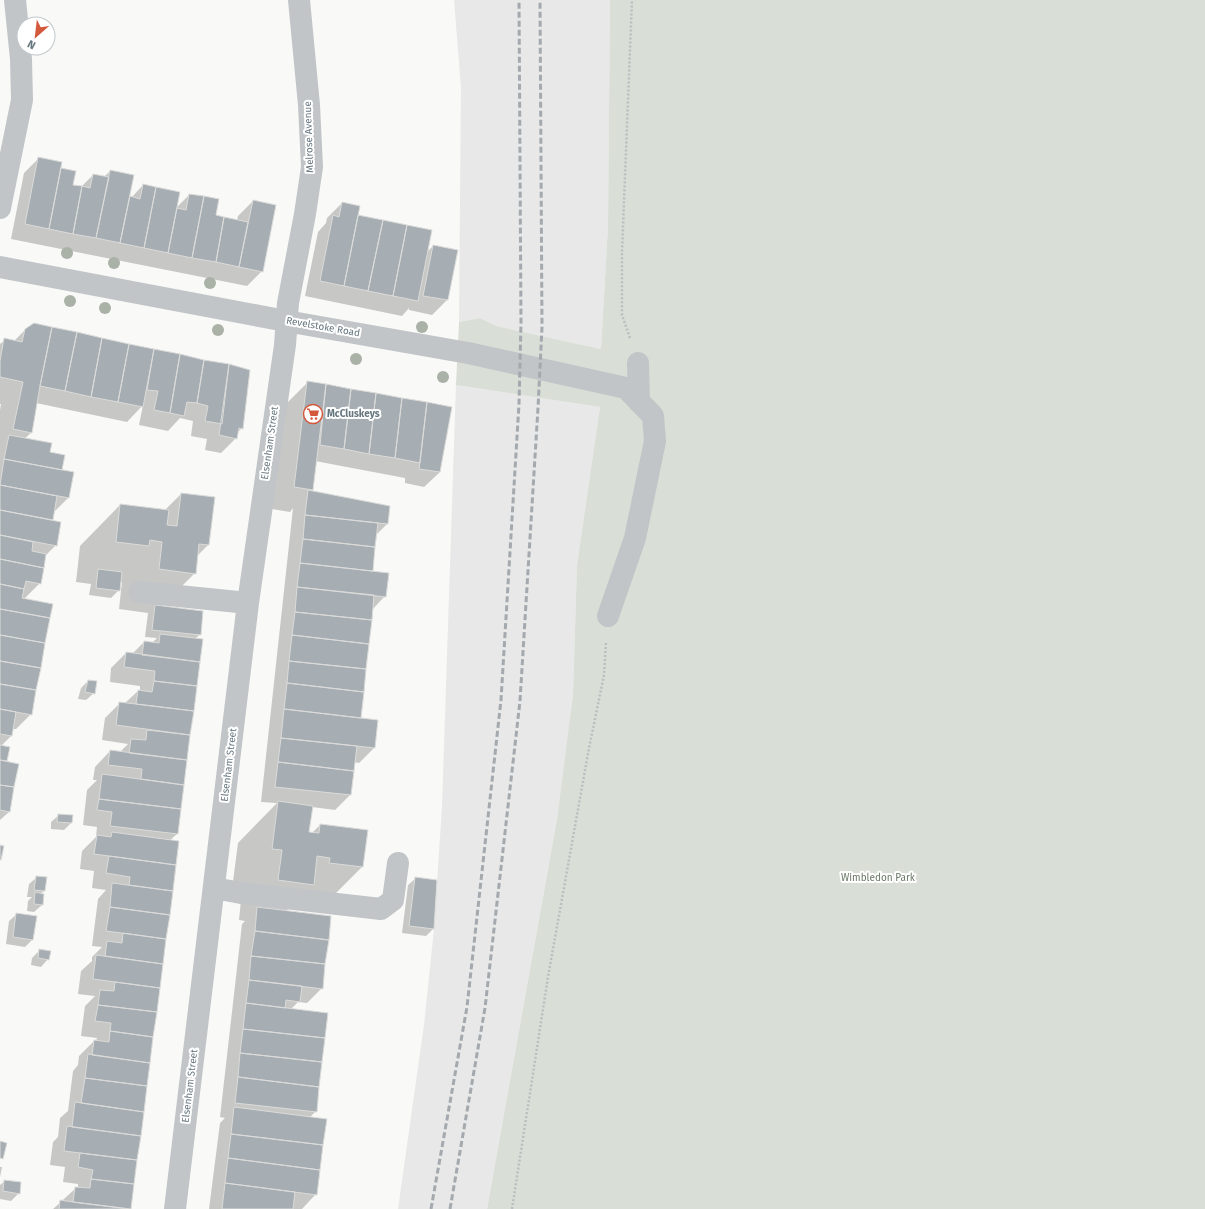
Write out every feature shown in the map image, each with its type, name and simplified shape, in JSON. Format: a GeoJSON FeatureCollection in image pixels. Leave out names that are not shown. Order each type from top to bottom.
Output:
{"type":"FeatureCollection","features":[{"type":"Feature","properties":{"kind":"street"},"geometry":{"type":"LineString","coordinates":[[0,208],[22,100],[21,59],[15,0]]}},
{"type":"Feature","properties":{"kind":"street","name":"Melrose Avenue"},"geometry":{"type":"LineString","coordinates":[[286,321],[312,167],[299,0]]}},
{"type":"Feature","properties":{"kind":"street","name":"Revelstoke Road"},"geometry":{"type":"LineString","coordinates":[[0,266],[286,321],[468,353],[626,388],[653,416],[655,441],[635,538],[608,616]]}},
{"type":"Feature","properties":{"kind":"street","name":"Elsenham Street"},"geometry":{"type":"LineString","coordinates":[[175,1209],[248,603],[285,345],[286,321]]}},
{"type":"Feature","properties":{"kind":"street"},"geometry":{"type":"LineString","coordinates":[[638,364],[639,402]]}},
{"type":"Feature","properties":{"kind":"street"},"geometry":{"type":"LineString","coordinates":[[138,592],[248,603]]}},
{"type":"Feature","properties":{"kind":"street"},"geometry":{"type":"LineString","coordinates":[[214,888],[242,893],[381,909],[393,900],[398,863]]}},
{"type":"Feature","properties":{"kind":"path"},"geometry":{"type":"LineString","coordinates":[[632,0],[622,252],[622,315],[638,364]]}},
{"type":"Feature","properties":{"kind":"path"},"geometry":{"type":"LineString","coordinates":[[512,1209],[548,977],[589,748],[604,675],[606,637]]}},
{"type":"Feature","properties":{"kind":"shaded area"},"geometry":{"type":"Polygon","coordinates":[[[454,0],[610,0],[608,225],[601,349],[496,326],[480,318],[459,322],[461,87],[454,0]]]}},
{"type":"Feature","properties":{"kind":"shaded area"},"geometry":{"type":"Polygon","coordinates":[[[456,385],[600,407],[577,565],[573,694],[557,819],[487,1209],[398,1209],[424,1025],[434,929],[442,807],[456,385]]]}},
{"type":"Feature","properties":{"kind":"green space","name":"Wimbledon Park"},"geometry":{"type":"Polygon","coordinates":[[[610,0],[1205,0],[1205,1209],[487,1209],[557,819],[573,694],[577,565],[600,407],[456,385],[459,322],[480,318],[496,326],[601,349],[608,225],[610,0]]]}},
{"type":"Feature","properties":{"kind":"building"},"geometry":{"type":"Polygon","coordinates":[[[38,157],[62,162],[49,229],[25,224],[38,157]]]}},
{"type":"Feature","properties":{"kind":"building"},"geometry":{"type":"Polygon","coordinates":[[[61,168],[76,171],[73,185],[82,186],[73,234],[49,229],[61,168]]]}},
{"type":"Feature","properties":{"kind":"building"},"geometry":{"type":"Polygon","coordinates":[[[110,170],[134,175],[120,243],[96,238],[110,170]]]}},
{"type":"Feature","properties":{"kind":"building"},"geometry":{"type":"Polygon","coordinates":[[[93,174],[109,177],[96,238],[73,234],[82,186],[90,188],[93,174]]]}},
{"type":"Feature","properties":{"kind":"building"},"geometry":{"type":"Polygon","coordinates":[[[143,184],[156,187],[144,248],[120,243],[130,196],[140,199],[143,184]]]}},
{"type":"Feature","properties":{"kind":"building"},"geometry":{"type":"Polygon","coordinates":[[[156,187],[180,192],[168,253],[144,248],[156,187]]]}},
{"type":"Feature","properties":{"kind":"building"},"geometry":{"type":"Polygon","coordinates":[[[189,194],[204,196],[192,258],[168,253],[177,208],[186,210],[189,194]]]}},
{"type":"Feature","properties":{"kind":"building"},"geometry":{"type":"Polygon","coordinates":[[[204,196],[219,199],[216,215],[224,217],[216,262],[192,258],[204,196]]]}},
{"type":"Feature","properties":{"kind":"building"},"geometry":{"type":"Polygon","coordinates":[[[253,200],[276,205],[263,272],[239,267],[253,200]]]}},
{"type":"Feature","properties":{"kind":"building"},"geometry":{"type":"Polygon","coordinates":[[[342,202],[360,206],[344,286],[320,281],[333,215],[339,217],[342,202]]]}},
{"type":"Feature","properties":{"kind":"building"},"geometry":{"type":"Polygon","coordinates":[[[358,215],[383,220],[368,291],[344,286],[358,215]]]}},
{"type":"Feature","properties":{"kind":"building"},"geometry":{"type":"Polygon","coordinates":[[[224,217],[248,222],[239,267],[216,262],[224,217]]]}},
{"type":"Feature","properties":{"kind":"building"},"geometry":{"type":"Polygon","coordinates":[[[383,220],[407,225],[393,296],[368,291],[383,220]]]}},
{"type":"Feature","properties":{"kind":"building"},"geometry":{"type":"Polygon","coordinates":[[[407,225],[432,230],[418,301],[393,296],[407,225]]]}},
{"type":"Feature","properties":{"kind":"building"},"geometry":{"type":"Polygon","coordinates":[[[433,245],[458,250],[448,300],[423,296],[433,245]]]}},
{"type":"Feature","properties":{"kind":"building"},"geometry":{"type":"Polygon","coordinates":[[[34,323],[52,327],[32,433],[13,429],[23,382],[0,377],[0,361],[4,338],[22,342],[25,329],[34,323]]]}},
{"type":"Feature","properties":{"kind":"building"},"geometry":{"type":"Polygon","coordinates":[[[52,327],[77,332],[65,391],[40,386],[52,327]]]}},
{"type":"Feature","properties":{"kind":"building"},"geometry":{"type":"Polygon","coordinates":[[[77,332],[102,338],[91,397],[65,391],[77,332]]]}},
{"type":"Feature","properties":{"kind":"building"},"geometry":{"type":"Polygon","coordinates":[[[102,338],[129,344],[118,402],[91,397],[102,338]]]}},
{"type":"Feature","properties":{"kind":"building"},"geometry":{"type":"Polygon","coordinates":[[[129,344],[154,349],[143,407],[118,402],[129,344]]]}},
{"type":"Feature","properties":{"kind":"building"},"geometry":{"type":"Polygon","coordinates":[[[154,349],[180,354],[170,413],[154,410],[158,391],[147,390],[154,349]]]}},
{"type":"Feature","properties":{"kind":"building"},"geometry":{"type":"Polygon","coordinates":[[[180,354],[204,360],[197,403],[187,402],[184,416],[170,413],[180,354]]]}},
{"type":"Feature","properties":{"kind":"building"},"geometry":{"type":"Polygon","coordinates":[[[204,360],[229,364],[222,424],[205,421],[208,406],[197,403],[204,360]]]}},
{"type":"Feature","properties":{"kind":"building"},"geometry":{"type":"Polygon","coordinates":[[[229,364],[250,370],[243,429],[239,428],[237,439],[219,435],[229,364]]]}},
{"type":"Feature","properties":{"kind":"building","name":"McCluskeys"},"geometry":{"type":"Polygon","coordinates":[[[307,381],[326,384],[313,490],[294,487],[307,381]]]}},
{"type":"Feature","properties":{"kind":"building"},"geometry":{"type":"Polygon","coordinates":[[[326,384],[351,389],[344,449],[320,445],[326,384]]]}},
{"type":"Feature","properties":{"kind":"building"},"geometry":{"type":"Polygon","coordinates":[[[351,389],[376,393],[369,454],[344,449],[351,389]]]}},
{"type":"Feature","properties":{"kind":"building"},"geometry":{"type":"Polygon","coordinates":[[[376,393],[402,398],[395,458],[369,454],[376,393]]]}},
{"type":"Feature","properties":{"kind":"building"},"geometry":{"type":"Polygon","coordinates":[[[402,398],[427,402],[420,463],[395,458],[402,398]]]}},
{"type":"Feature","properties":{"kind":"building"},"geometry":{"type":"Polygon","coordinates":[[[427,402],[452,407],[440,472],[419,469],[427,402]]]}},
{"type":"Feature","properties":{"kind":"building"},"geometry":{"type":"Polygon","coordinates":[[[9,435],[52,443],[50,452],[65,455],[62,470],[4,459],[9,435]]]}},
{"type":"Feature","properties":{"kind":"building"},"geometry":{"type":"Polygon","coordinates":[[[4,459],[74,472],[69,498],[0,485],[4,459]]]}},
{"type":"Feature","properties":{"kind":"building"},"geometry":{"type":"Polygon","coordinates":[[[0,485],[57,496],[53,520],[0,510],[0,485]]]}},
{"type":"Feature","properties":{"kind":"building"},"geometry":{"type":"Polygon","coordinates":[[[308,490],[390,506],[388,524],[305,515],[308,490]]]}},
{"type":"Feature","properties":{"kind":"building"},"geometry":{"type":"Polygon","coordinates":[[[181,493],[215,497],[209,545],[199,544],[196,574],[159,569],[162,542],[150,540],[149,546],[116,542],[120,504],[169,510],[167,525],[177,526],[181,493]]]}},
{"type":"Feature","properties":{"kind":"building"},"geometry":{"type":"Polygon","coordinates":[[[0,510],[61,522],[57,546],[0,535],[0,510]]]}},
{"type":"Feature","properties":{"kind":"building"},"geometry":{"type":"Polygon","coordinates":[[[305,515],[378,523],[375,547],[303,539],[305,515]]]}},
{"type":"Feature","properties":{"kind":"building"},"geometry":{"type":"Polygon","coordinates":[[[0,535],[33,542],[32,551],[46,554],[44,568],[0,559],[0,535]]]}},
{"type":"Feature","properties":{"kind":"building"},"geometry":{"type":"Polygon","coordinates":[[[303,539],[375,547],[373,571],[300,563],[303,539]]]}},
{"type":"Feature","properties":{"kind":"building"},"geometry":{"type":"Polygon","coordinates":[[[0,559],[44,568],[41,584],[26,581],[24,589],[0,584],[0,559]]]}},
{"type":"Feature","properties":{"kind":"building"},"geometry":{"type":"Polygon","coordinates":[[[300,563],[389,573],[386,597],[297,587],[300,563]]]}},
{"type":"Feature","properties":{"kind":"building"},"geometry":{"type":"Polygon","coordinates":[[[98,569],[122,572],[120,591],[96,588],[98,569]]]}},
{"type":"Feature","properties":{"kind":"building"},"geometry":{"type":"Polygon","coordinates":[[[0,584],[24,589],[22,598],[53,604],[50,618],[0,609],[0,584]]]}},
{"type":"Feature","properties":{"kind":"building"},"geometry":{"type":"Polygon","coordinates":[[[297,587],[374,595],[372,620],[295,612],[297,587]]]}},
{"type":"Feature","properties":{"kind":"building"},"geometry":{"type":"Polygon","coordinates":[[[155,605],[203,611],[201,635],[152,630],[155,605]]]}},
{"type":"Feature","properties":{"kind":"building"},"geometry":{"type":"Polygon","coordinates":[[[0,609],[50,618],[45,643],[0,635],[0,609]]]}},
{"type":"Feature","properties":{"kind":"building"},"geometry":{"type":"Polygon","coordinates":[[[295,612],[372,620],[369,644],[292,635],[295,612]]]}},
{"type":"Feature","properties":{"kind":"building"},"geometry":{"type":"Polygon","coordinates":[[[160,634],[203,639],[200,662],[142,655],[144,641],[159,643],[160,634]]]}},
{"type":"Feature","properties":{"kind":"building"},"geometry":{"type":"Polygon","coordinates":[[[0,635],[45,643],[41,668],[0,661],[0,635]]]}},
{"type":"Feature","properties":{"kind":"building"},"geometry":{"type":"Polygon","coordinates":[[[292,635],[369,644],[366,669],[289,661],[292,635]]]}},
{"type":"Feature","properties":{"kind":"building"},"geometry":{"type":"Polygon","coordinates":[[[126,652],[200,662],[197,686],[154,681],[155,671],[124,667],[126,652]]]}},
{"type":"Feature","properties":{"kind":"building"},"geometry":{"type":"Polygon","coordinates":[[[0,661],[41,668],[36,690],[0,684],[0,661]]]}},
{"type":"Feature","properties":{"kind":"building"},"geometry":{"type":"Polygon","coordinates":[[[289,661],[366,669],[364,692],[287,683],[289,661]]]}},
{"type":"Feature","properties":{"kind":"building"},"geometry":{"type":"Polygon","coordinates":[[[88,680],[97,681],[95,694],[85,692],[88,680]]]}},
{"type":"Feature","properties":{"kind":"building"},"geometry":{"type":"Polygon","coordinates":[[[154,681],[197,686],[194,711],[136,704],[138,690],[152,692],[154,681]]]}},
{"type":"Feature","properties":{"kind":"building"},"geometry":{"type":"Polygon","coordinates":[[[287,683],[364,692],[361,718],[284,709],[287,683]]]}},
{"type":"Feature","properties":{"kind":"building"},"geometry":{"type":"Polygon","coordinates":[[[0,684],[36,690],[32,715],[0,709],[0,684]]]}},
{"type":"Feature","properties":{"kind":"building"},"geometry":{"type":"Polygon","coordinates":[[[119,702],[194,711],[190,735],[116,725],[119,702]]]}},
{"type":"Feature","properties":{"kind":"building"},"geometry":{"type":"Polygon","coordinates":[[[0,709],[16,712],[12,736],[0,734],[0,709]]]}},
{"type":"Feature","properties":{"kind":"building"},"geometry":{"type":"Polygon","coordinates":[[[284,709],[378,720],[375,748],[281,738],[284,709]]]}},
{"type":"Feature","properties":{"kind":"building"},"geometry":{"type":"Polygon","coordinates":[[[147,730],[190,735],[187,760],[129,753],[131,739],[146,740],[147,730]]]}},
{"type":"Feature","properties":{"kind":"building"},"geometry":{"type":"Polygon","coordinates":[[[281,738],[357,746],[354,771],[278,762],[281,738]]]}},
{"type":"Feature","properties":{"kind":"building"},"geometry":{"type":"Polygon","coordinates":[[[0,745],[10,747],[7,761],[0,760],[0,745]]]}},
{"type":"Feature","properties":{"kind":"building"},"geometry":{"type":"Polygon","coordinates":[[[110,750],[187,760],[184,785],[141,779],[142,769],[108,765],[110,750]]]}},
{"type":"Feature","properties":{"kind":"building"},"geometry":{"type":"Polygon","coordinates":[[[0,760],[19,764],[14,787],[0,785],[0,760]]]}},
{"type":"Feature","properties":{"kind":"building"},"geometry":{"type":"Polygon","coordinates":[[[278,762],[354,771],[351,795],[275,787],[278,762]]]}},
{"type":"Feature","properties":{"kind":"building"},"geometry":{"type":"Polygon","coordinates":[[[102,774],[184,785],[181,809],[99,799],[102,774]]]}},
{"type":"Feature","properties":{"kind":"building"},"geometry":{"type":"Polygon","coordinates":[[[0,785],[14,787],[10,812],[0,810],[0,785]]]}},
{"type":"Feature","properties":{"kind":"building"},"geometry":{"type":"Polygon","coordinates":[[[99,799],[181,809],[178,834],[110,826],[112,812],[97,810],[99,799]]]}},
{"type":"Feature","properties":{"kind":"building"},"geometry":{"type":"Polygon","coordinates":[[[278,801],[313,806],[309,832],[319,833],[320,824],[368,830],[363,867],[329,863],[330,858],[317,856],[314,885],[278,880],[282,850],[272,849],[278,801]]]}},
{"type":"Feature","properties":{"kind":"building"},"geometry":{"type":"Polygon","coordinates":[[[58,814],[73,815],[72,823],[57,822],[58,814]]]}},
{"type":"Feature","properties":{"kind":"building"},"geometry":{"type":"Polygon","coordinates":[[[112,832],[179,841],[176,865],[94,854],[97,835],[111,837],[112,832]]]}},
{"type":"Feature","properties":{"kind":"building"},"geometry":{"type":"Polygon","coordinates":[[[0,845],[4,846],[1,860],[0,860],[0,845]]]}},
{"type":"Feature","properties":{"kind":"building"},"geometry":{"type":"Polygon","coordinates":[[[109,856],[176,865],[173,891],[129,885],[130,877],[106,873],[109,856]]]}},
{"type":"Feature","properties":{"kind":"building"},"geometry":{"type":"Polygon","coordinates":[[[36,876],[47,877],[45,891],[34,890],[36,876]]]}},
{"type":"Feature","properties":{"kind":"building"},"geometry":{"type":"Polygon","coordinates":[[[415,877],[437,880],[434,929],[409,926],[415,877]]]}},
{"type":"Feature","properties":{"kind":"building"},"geometry":{"type":"Polygon","coordinates":[[[112,883],[173,891],[170,915],[110,907],[112,883]]]}},
{"type":"Feature","properties":{"kind":"building"},"geometry":{"type":"Polygon","coordinates":[[[35,892],[44,894],[43,905],[34,904],[35,892]]]}},
{"type":"Feature","properties":{"kind":"building"},"geometry":{"type":"Polygon","coordinates":[[[110,907],[170,915],[166,939],[106,931],[110,907]]]}},
{"type":"Feature","properties":{"kind":"building"},"geometry":{"type":"Polygon","coordinates":[[[257,907],[331,916],[329,940],[255,931],[257,907]]]}},
{"type":"Feature","properties":{"kind":"building"},"geometry":{"type":"Polygon","coordinates":[[[16,913],[37,916],[33,940],[13,937],[16,913]]]}},
{"type":"Feature","properties":{"kind":"building"},"geometry":{"type":"Polygon","coordinates":[[[255,931],[329,940],[325,964],[251,956],[255,931]]]}},
{"type":"Feature","properties":{"kind":"building"},"geometry":{"type":"Polygon","coordinates":[[[123,933],[166,939],[163,964],[105,956],[107,941],[122,943],[123,933]]]}},
{"type":"Feature","properties":{"kind":"building"},"geometry":{"type":"Polygon","coordinates":[[[39,949],[51,951],[49,960],[38,958],[39,949]]]}},
{"type":"Feature","properties":{"kind":"building"},"geometry":{"type":"Polygon","coordinates":[[[96,955],[163,964],[160,988],[93,979],[96,955]]]}},
{"type":"Feature","properties":{"kind":"building"},"geometry":{"type":"Polygon","coordinates":[[[251,956],[325,964],[323,989],[249,980],[251,956]]]}},
{"type":"Feature","properties":{"kind":"building"},"geometry":{"type":"Polygon","coordinates":[[[249,980],[302,986],[300,1002],[286,1000],[285,1008],[246,1003],[249,980]]]}},
{"type":"Feature","properties":{"kind":"building"},"geometry":{"type":"Polygon","coordinates":[[[115,982],[160,988],[157,1012],[98,1005],[100,990],[114,991],[115,982]]]}},
{"type":"Feature","properties":{"kind":"building"},"geometry":{"type":"Polygon","coordinates":[[[246,1003],[328,1013],[325,1038],[243,1029],[246,1003]]]}},
{"type":"Feature","properties":{"kind":"building"},"geometry":{"type":"Polygon","coordinates":[[[98,1005],[157,1012],[153,1037],[110,1031],[111,1023],[95,1021],[98,1005]]]}},
{"type":"Feature","properties":{"kind":"building"},"geometry":{"type":"Polygon","coordinates":[[[243,1029],[325,1038],[322,1062],[240,1053],[243,1029]]]}},
{"type":"Feature","properties":{"kind":"building"},"geometry":{"type":"Polygon","coordinates":[[[110,1031],[153,1037],[150,1063],[92,1055],[94,1040],[109,1042],[110,1031]]]}},
{"type":"Feature","properties":{"kind":"building"},"geometry":{"type":"Polygon","coordinates":[[[240,1053],[322,1062],[319,1087],[238,1077],[240,1053]]]}},
{"type":"Feature","properties":{"kind":"building"},"geometry":{"type":"Polygon","coordinates":[[[88,1054],[150,1063],[147,1086],[85,1078],[88,1054]]]}},
{"type":"Feature","properties":{"kind":"building"},"geometry":{"type":"Polygon","coordinates":[[[238,1077],[319,1087],[317,1112],[235,1103],[238,1077]]]}},
{"type":"Feature","properties":{"kind":"building"},"geometry":{"type":"Polygon","coordinates":[[[85,1078],[147,1086],[144,1112],[81,1103],[85,1078]]]}},
{"type":"Feature","properties":{"kind":"building"},"geometry":{"type":"Polygon","coordinates":[[[75,1102],[144,1112],[141,1136],[72,1127],[75,1102]]]}},
{"type":"Feature","properties":{"kind":"building"},"geometry":{"type":"Polygon","coordinates":[[[234,1107],[327,1119],[323,1145],[231,1134],[234,1107]]]}},
{"type":"Feature","properties":{"kind":"building"},"geometry":{"type":"Polygon","coordinates":[[[67,1126],[141,1136],[137,1160],[64,1151],[67,1126]]]}},
{"type":"Feature","properties":{"kind":"building"},"geometry":{"type":"Polygon","coordinates":[[[231,1134],[323,1145],[320,1170],[228,1158],[231,1134]]]}},
{"type":"Feature","properties":{"kind":"building"},"geometry":{"type":"Polygon","coordinates":[[[0,1141],[7,1143],[3,1159],[0,1158],[0,1141]]]}},
{"type":"Feature","properties":{"kind":"building"},"geometry":{"type":"Polygon","coordinates":[[[80,1153],[137,1160],[134,1184],[91,1179],[93,1170],[78,1167],[80,1153]]]}},
{"type":"Feature","properties":{"kind":"building"},"geometry":{"type":"Polygon","coordinates":[[[228,1158],[320,1170],[317,1195],[225,1183],[228,1158]]]}},
{"type":"Feature","properties":{"kind":"building"},"geometry":{"type":"Polygon","coordinates":[[[91,1179],[134,1184],[131,1209],[73,1202],[75,1187],[90,1188],[91,1179]]]}},
{"type":"Feature","properties":{"kind":"building"},"geometry":{"type":"Polygon","coordinates":[[[4,1180],[21,1182],[20,1194],[3,1191],[4,1180]]]}},
{"type":"Feature","properties":{"kind":"building"},"geometry":{"type":"Polygon","coordinates":[[[225,1183],[295,1192],[293,1209],[222,1209],[225,1183]]]}},
{"type":"Feature","properties":{"kind":"building"},"geometry":{"type":"Polygon","coordinates":[[[60,1200],[73,1202],[128,1209],[59,1209],[60,1200]]]}},
{"type":"Feature","properties":{"kind":"railway"},"geometry":{"type":"LineString","coordinates":[[431,1209],[467,1007],[501,700],[519,404],[521,323],[519,0]]}},
{"type":"Feature","properties":{"kind":"railway"},"geometry":{"type":"LineString","coordinates":[[450,1209],[485,1008],[520,701],[542,327],[540,0]]}},
{"type":"Feature","properties":{"kind":"place","name":"McCluskeys"},"geometry":{"type":"Point","coordinates":[313,414]}}]}
